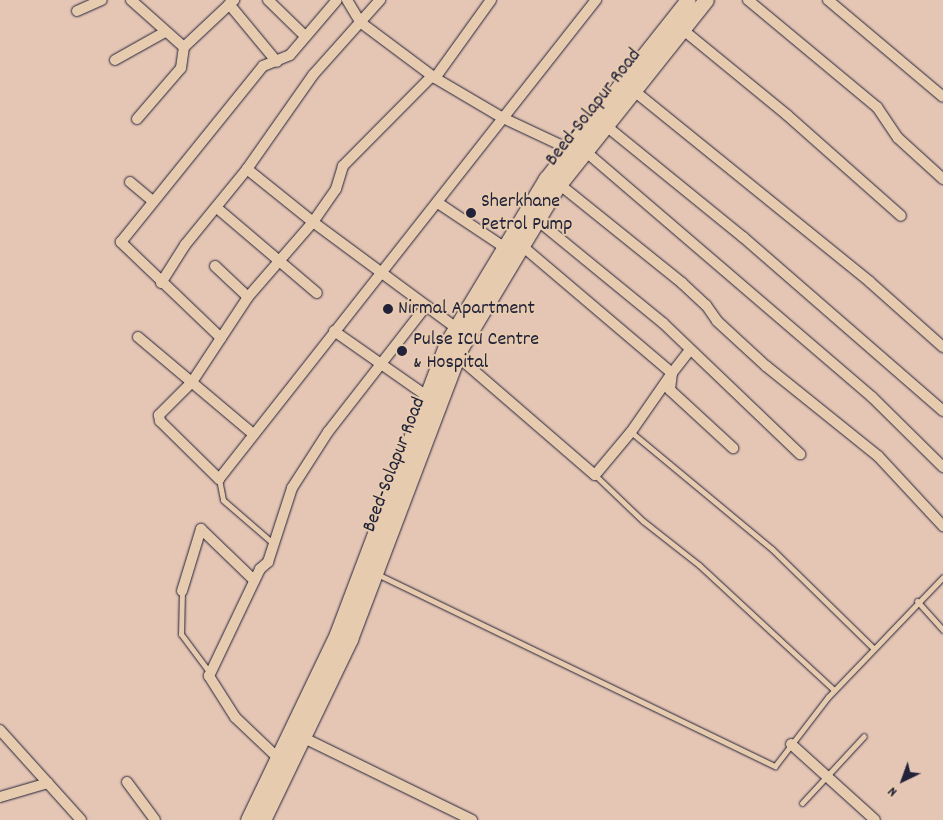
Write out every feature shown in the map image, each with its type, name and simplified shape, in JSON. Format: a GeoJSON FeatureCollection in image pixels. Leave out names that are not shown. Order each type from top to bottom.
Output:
{"type":"FeatureCollection","features":[{"type":"Feature","properties":{"kind":"main road","name":"Beed-Solapur Road"},"geometry":{"type":"LineString","coordinates":[[248,820],[337,634],[427,396],[456,328],[546,179],[688,0]]}},
{"type":"Feature","properties":{"kind":"main road","name":"Beed-Solapur Road"},"geometry":{"type":"LineString","coordinates":[[263,820],[346,648],[457,356],[521,245],[560,184],[706,0]]}},
{"type":"Feature","properties":{"kind":"street"},"geometry":{"type":"LineString","coordinates":[[77,12],[102,0]]}},
{"type":"Feature","properties":{"kind":"street"},"geometry":{"type":"LineString","coordinates":[[268,0],[304,35]]}},
{"type":"Feature","properties":{"kind":"street"},"geometry":{"type":"LineString","coordinates":[[221,338],[161,283],[121,242],[263,66],[277,62],[290,55],[304,35],[337,0]]}},
{"type":"Feature","properties":{"kind":"street"},"geometry":{"type":"LineString","coordinates":[[347,0],[360,22],[434,77],[503,118],[569,149]]}},
{"type":"Feature","properties":{"kind":"street"},"geometry":{"type":"LineString","coordinates":[[161,283],[186,245],[247,169],[312,75],[380,0]]}},
{"type":"Feature","properties":{"kind":"street"},"geometry":{"type":"LineString","coordinates":[[491,0],[434,77],[343,166],[336,189],[313,222],[280,263],[248,297],[192,382],[159,415],[160,421],[219,479],[596,0]]}},
{"type":"Feature","properties":{"kind":"street"},"geometry":{"type":"LineString","coordinates":[[748,0],[877,107],[898,138],[943,180]]}},
{"type":"Feature","properties":{"kind":"street"},"geometry":{"type":"LineString","coordinates":[[828,0],[841,4],[943,97]]}},
{"type":"Feature","properties":{"kind":"street"},"geometry":{"type":"LineString","coordinates":[[135,1],[165,32],[184,48]]}},
{"type":"Feature","properties":{"kind":"street"},"geometry":{"type":"LineString","coordinates":[[137,119],[181,68],[184,48],[232,2],[277,62]]}},
{"type":"Feature","properties":{"kind":"street"},"geometry":{"type":"LineString","coordinates":[[682,29],[787,115],[900,216]]}},
{"type":"Feature","properties":{"kind":"street"},"geometry":{"type":"LineString","coordinates":[[115,60],[165,32]]}},
{"type":"Feature","properties":{"kind":"street"},"geometry":{"type":"LineString","coordinates":[[633,90],[870,282],[943,347]]}},
{"type":"Feature","properties":{"kind":"street"},"geometry":{"type":"LineString","coordinates":[[605,125],[743,237],[943,410]]}},
{"type":"Feature","properties":{"kind":"street"},"geometry":{"type":"LineString","coordinates":[[585,151],[872,398],[943,467]]}},
{"type":"Feature","properties":{"kind":"street"},"geometry":{"type":"LineString","coordinates":[[247,169],[313,222],[456,328]]}},
{"type":"Feature","properties":{"kind":"street"},"geometry":{"type":"LineString","coordinates":[[130,182],[153,201]]}},
{"type":"Feature","properties":{"kind":"street"},"geometry":{"type":"LineString","coordinates":[[560,184],[682,283],[706,306],[717,321],[766,366],[878,456],[943,526]]}},
{"type":"Feature","properties":{"kind":"street"},"geometry":{"type":"LineString","coordinates":[[438,202],[504,246]]}},
{"type":"Feature","properties":{"kind":"street"},"geometry":{"type":"LineString","coordinates":[[217,208],[317,293]]}},
{"type":"Feature","properties":{"kind":"street"},"geometry":{"type":"LineString","coordinates":[[537,220],[663,323],[800,454]]}},
{"type":"Feature","properties":{"kind":"street"},"geometry":{"type":"LineString","coordinates":[[521,245],[672,373]]}},
{"type":"Feature","properties":{"kind":"street"},"geometry":{"type":"LineString","coordinates":[[216,266],[248,297]]}},
{"type":"Feature","properties":{"kind":"street"},"geometry":{"type":"LineString","coordinates":[[278,758],[235,717],[209,676],[254,580],[268,562],[292,488],[328,432],[426,306]]}},
{"type":"Feature","properties":{"kind":"street"},"geometry":{"type":"LineString","coordinates":[[334,331],[427,396]]}},
{"type":"Feature","properties":{"kind":"street"},"geometry":{"type":"LineString","coordinates":[[138,336],[253,434]]}},
{"type":"Feature","properties":{"kind":"street"},"geometry":{"type":"LineString","coordinates":[[457,356],[595,475],[631,432],[690,350]]}},
{"type":"Feature","properties":{"kind":"street"},"geometry":{"type":"LineString","coordinates":[[672,373],[670,390],[733,448]]}},
{"type":"Feature","properties":{"kind":"street"},"geometry":{"type":"LineString","coordinates":[[182,591],[201,530],[254,580]]}},
{"type":"Feature","properties":{"kind":"street"},"geometry":{"type":"LineString","coordinates":[[0,730],[81,820]]}},
{"type":"Feature","properties":{"kind":"street"},"geometry":{"type":"LineString","coordinates":[[304,738],[371,773],[472,820]]}},
{"type":"Feature","properties":{"kind":"street"},"geometry":{"type":"LineString","coordinates":[[791,744],[824,776],[875,820]]}},
{"type":"Feature","properties":{"kind":"street"},"geometry":{"type":"LineString","coordinates":[[127,782],[155,820]]}},
{"type":"Feature","properties":{"kind":"street"},"geometry":{"type":"LineString","coordinates":[[0,797],[48,783]]}},
{"type":"Feature","properties":{"kind":"lane"},"geometry":{"type":"LineString","coordinates":[[631,432],[772,549],[873,648]]}},
{"type":"Feature","properties":{"kind":"lane"},"geometry":{"type":"LineString","coordinates":[[595,475],[643,521],[699,565],[834,690]]}},
{"type":"Feature","properties":{"kind":"lane"},"geometry":{"type":"LineString","coordinates":[[219,479],[223,500],[274,544]]}},
{"type":"Feature","properties":{"kind":"lane"},"geometry":{"type":"LineString","coordinates":[[375,573],[775,766],[834,690],[917,601],[943,577]]}},
{"type":"Feature","properties":{"kind":"lane"},"geometry":{"type":"LineString","coordinates":[[182,591],[181,634],[210,673]]}},
{"type":"Feature","properties":{"kind":"lane"},"geometry":{"type":"LineString","coordinates":[[917,601],[943,630]]}},
{"type":"Feature","properties":{"kind":"lane"},"geometry":{"type":"LineString","coordinates":[[802,803],[824,776],[864,736]]}},
{"type":"Feature","properties":{"kind":"place","name":"Sherkhane Petrol Pump"},"geometry":{"type":"Point","coordinates":[471,213]}},
{"type":"Feature","properties":{"kind":"place","name":"Nirmal Apartment"},"geometry":{"type":"Point","coordinates":[388,309]}},
{"type":"Feature","properties":{"kind":"place","name":"Pulse ICU Centre & Hospital"},"geometry":{"type":"Point","coordinates":[402,351]}}]}
